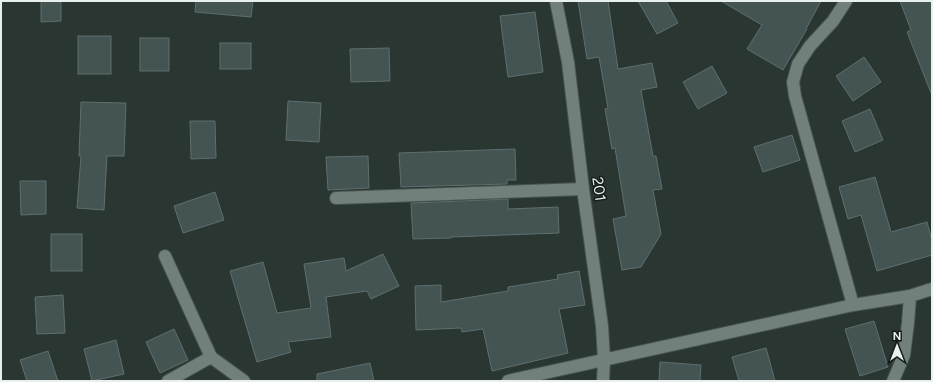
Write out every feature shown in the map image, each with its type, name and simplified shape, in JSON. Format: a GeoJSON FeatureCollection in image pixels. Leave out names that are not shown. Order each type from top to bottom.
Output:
{"type":"FeatureCollection","features":[{"type":"Feature","properties":{"kind":"street","name":"201"},"geometry":{"type":"LineString","coordinates":[[556,1],[568,62],[583,189],[602,326],[604,360],[603,381]]}},
{"type":"Feature","properties":{"kind":"street"},"geometry":{"type":"LineString","coordinates":[[846,1],[833,21],[806,52],[798,64],[793,82],[795,96],[853,305]]}},
{"type":"Feature","properties":{"kind":"street"},"geometry":{"type":"LineString","coordinates":[[336,198],[583,189]]}},
{"type":"Feature","properties":{"kind":"street"},"geometry":{"type":"LineString","coordinates":[[165,256],[211,357],[244,381]]}},
{"type":"Feature","properties":{"kind":"street"},"geometry":{"type":"LineString","coordinates":[[508,381],[853,305],[910,296],[932,290]]}},
{"type":"Feature","properties":{"kind":"street"},"geometry":{"type":"LineString","coordinates":[[893,381],[904,355],[910,296]]}},
{"type":"Feature","properties":{"kind":"street"},"geometry":{"type":"LineString","coordinates":[[168,381],[211,357]]}},
{"type":"Feature","properties":{"kind":"building"},"geometry":{"type":"Polygon","coordinates":[[[41,1],[61,1],[61,21],[41,22],[41,1]]]}},
{"type":"Feature","properties":{"kind":"building"},"geometry":{"type":"Polygon","coordinates":[[[196,1],[253,1],[251,17],[195,12],[196,1]]]}},
{"type":"Feature","properties":{"kind":"building"},"geometry":{"type":"Polygon","coordinates":[[[578,1],[608,1],[618,69],[652,63],[657,87],[641,90],[653,156],[656,156],[662,189],[653,190],[661,234],[641,267],[622,270],[613,219],[626,216],[615,148],[612,149],[605,109],[608,108],[599,57],[587,59],[578,1]]]}},
{"type":"Feature","properties":{"kind":"building"},"geometry":{"type":"Polygon","coordinates":[[[638,1],[666,1],[678,23],[657,34],[638,1]]]}},
{"type":"Feature","properties":{"kind":"building"},"geometry":{"type":"Polygon","coordinates":[[[721,1],[821,1],[807,29],[783,70],[747,49],[762,25],[721,1]]]}},
{"type":"Feature","properties":{"kind":"building"},"geometry":{"type":"Polygon","coordinates":[[[900,1],[932,1],[932,93],[907,32],[911,30],[900,1]]]}},
{"type":"Feature","properties":{"kind":"building"},"geometry":{"type":"Polygon","coordinates":[[[535,12],[543,72],[508,77],[500,16],[535,12]]]}},
{"type":"Feature","properties":{"kind":"building"},"geometry":{"type":"Polygon","coordinates":[[[78,36],[111,36],[111,74],[78,74],[78,36]]]}},
{"type":"Feature","properties":{"kind":"building"},"geometry":{"type":"Polygon","coordinates":[[[140,38],[169,38],[169,71],[140,71],[140,38]]]}},
{"type":"Feature","properties":{"kind":"building"},"geometry":{"type":"Polygon","coordinates":[[[220,43],[251,43],[251,69],[220,69],[220,43]]]}},
{"type":"Feature","properties":{"kind":"building"},"geometry":{"type":"Polygon","coordinates":[[[389,48],[390,81],[351,82],[350,49],[389,48]]]}},
{"type":"Feature","properties":{"kind":"building"},"geometry":{"type":"Polygon","coordinates":[[[864,57],[881,82],[853,101],[836,76],[864,57]]]}},
{"type":"Feature","properties":{"kind":"building"},"geometry":{"type":"Polygon","coordinates":[[[712,66],[727,93],[698,109],[683,82],[712,66]]]}},
{"type":"Feature","properties":{"kind":"building"},"geometry":{"type":"Polygon","coordinates":[[[288,101],[321,103],[319,142],[286,140],[288,101]]]}},
{"type":"Feature","properties":{"kind":"building"},"geometry":{"type":"Polygon","coordinates":[[[81,102],[126,103],[124,156],[107,156],[104,210],[77,208],[81,156],[79,156],[81,102]]]}},
{"type":"Feature","properties":{"kind":"building"},"geometry":{"type":"Polygon","coordinates":[[[870,109],[883,140],[855,152],[842,121],[870,109]]]}},
{"type":"Feature","properties":{"kind":"building"},"geometry":{"type":"Polygon","coordinates":[[[190,121],[215,121],[216,158],[191,159],[190,121]]]}},
{"type":"Feature","properties":{"kind":"building"},"geometry":{"type":"Polygon","coordinates":[[[792,135],[800,160],[763,172],[754,147],[792,135]]]}},
{"type":"Feature","properties":{"kind":"building"},"geometry":{"type":"Polygon","coordinates":[[[515,149],[516,180],[507,180],[507,184],[401,187],[399,153],[515,149]]]}},
{"type":"Feature","properties":{"kind":"building"},"geometry":{"type":"Polygon","coordinates":[[[368,156],[369,188],[328,190],[326,157],[368,156]]]}},
{"type":"Feature","properties":{"kind":"building"},"geometry":{"type":"Polygon","coordinates":[[[875,177],[891,232],[927,222],[932,240],[932,255],[877,271],[861,215],[848,219],[839,187],[875,177]]]}},
{"type":"Feature","properties":{"kind":"building"},"geometry":{"type":"Polygon","coordinates":[[[20,181],[46,181],[46,214],[21,215],[20,181]]]}},
{"type":"Feature","properties":{"kind":"building"},"geometry":{"type":"Polygon","coordinates":[[[215,192],[224,220],[183,233],[174,206],[215,192]]]}},
{"type":"Feature","properties":{"kind":"building"},"geometry":{"type":"Polygon","coordinates":[[[508,199],[508,209],[558,207],[559,233],[413,239],[411,203],[508,199]]]}},
{"type":"Feature","properties":{"kind":"building"},"geometry":{"type":"Polygon","coordinates":[[[51,234],[82,234],[82,271],[51,271],[51,234]]]}},
{"type":"Feature","properties":{"kind":"building"},"geometry":{"type":"Polygon","coordinates":[[[383,254],[399,286],[371,299],[367,291],[326,297],[331,337],[288,342],[291,352],[257,362],[230,271],[263,262],[277,313],[311,308],[304,264],[344,258],[346,271],[383,254]]]}},
{"type":"Feature","properties":{"kind":"building"},"geometry":{"type":"Polygon","coordinates":[[[579,271],[585,305],[559,309],[568,353],[492,371],[483,329],[462,332],[461,328],[416,330],[415,286],[441,285],[441,302],[508,291],[508,287],[558,279],[557,275],[579,271]]]}},
{"type":"Feature","properties":{"kind":"building"},"geometry":{"type":"Polygon","coordinates":[[[63,295],[65,333],[37,334],[35,297],[63,295]]]}},
{"type":"Feature","properties":{"kind":"building"},"geometry":{"type":"Polygon","coordinates":[[[874,321],[888,367],[860,376],[845,329],[874,321]]]}},
{"type":"Feature","properties":{"kind":"building"},"geometry":{"type":"Polygon","coordinates":[[[174,329],[188,360],[160,373],[146,342],[174,329]]]}},
{"type":"Feature","properties":{"kind":"building"},"geometry":{"type":"Polygon","coordinates":[[[116,340],[124,374],[92,381],[84,349],[116,340]]]}},
{"type":"Feature","properties":{"kind":"building"},"geometry":{"type":"Polygon","coordinates":[[[766,348],[775,381],[739,381],[732,357],[766,348]]]}},
{"type":"Feature","properties":{"kind":"building"},"geometry":{"type":"Polygon","coordinates":[[[48,351],[58,381],[27,381],[20,360],[48,351]]]}},
{"type":"Feature","properties":{"kind":"building"},"geometry":{"type":"Polygon","coordinates":[[[660,362],[701,365],[700,381],[659,381],[660,362]]]}},
{"type":"Feature","properties":{"kind":"building"},"geometry":{"type":"Polygon","coordinates":[[[370,363],[374,381],[317,381],[317,374],[370,363]]]}}]}
